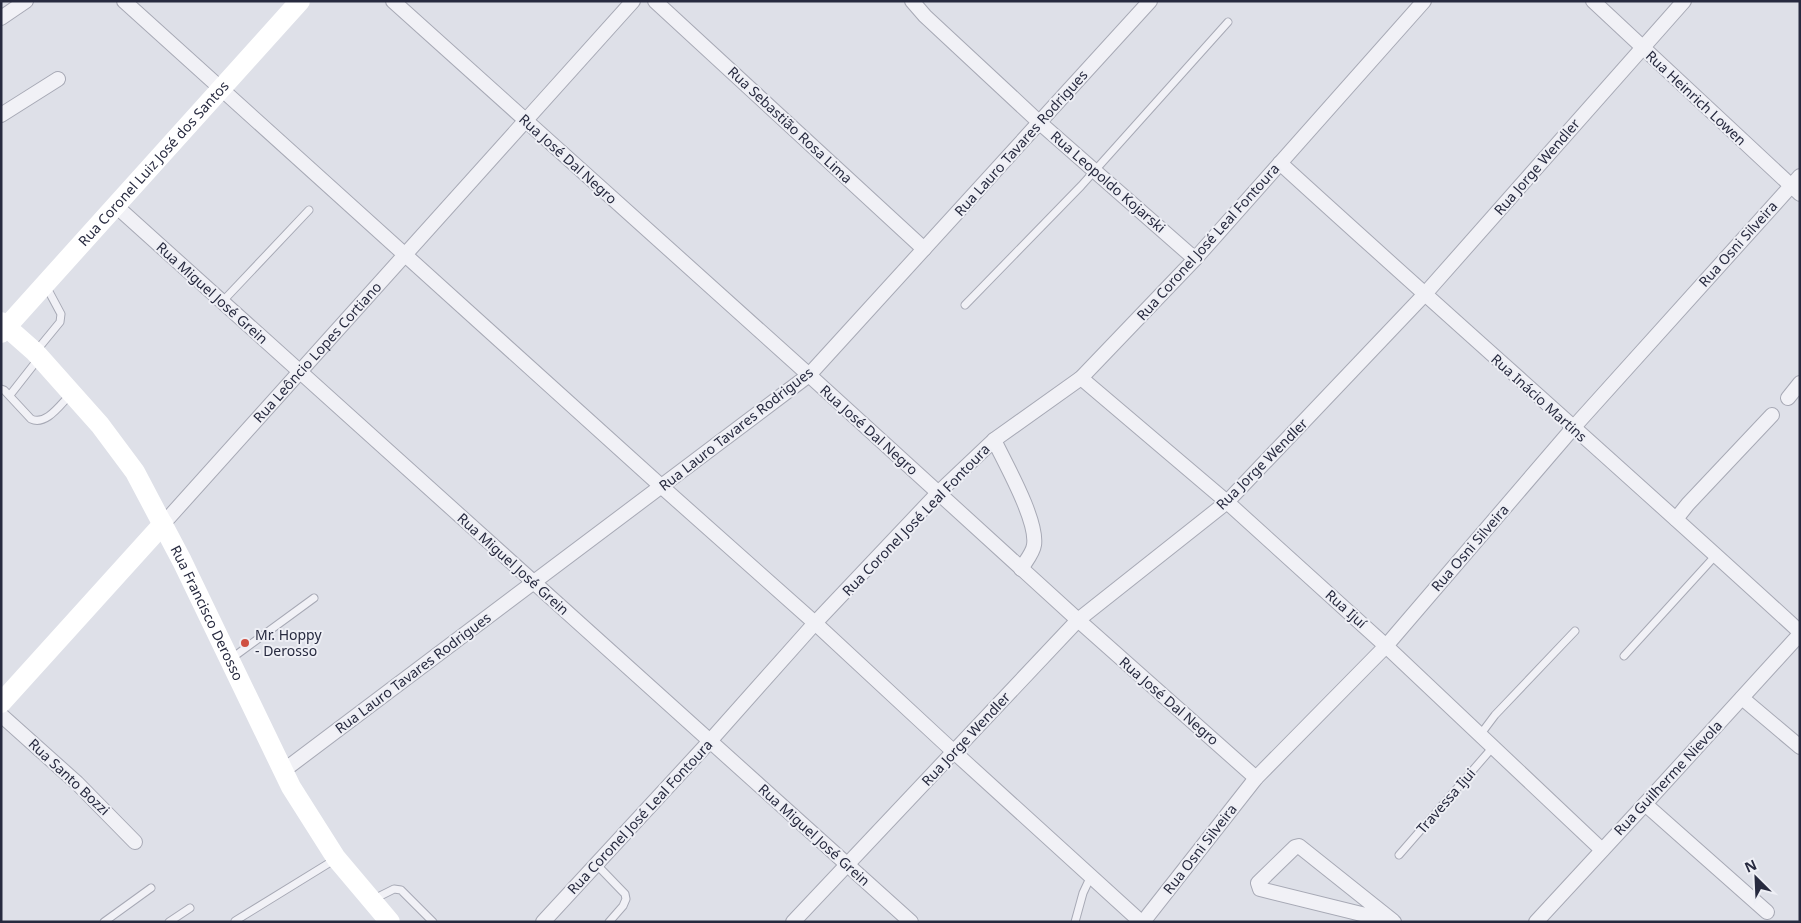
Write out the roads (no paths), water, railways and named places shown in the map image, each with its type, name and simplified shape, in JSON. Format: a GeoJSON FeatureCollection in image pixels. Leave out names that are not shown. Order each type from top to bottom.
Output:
{"type":"FeatureCollection","features":[{"type":"Feature","properties":{"kind":"main road","name":"Rua Coronel Luiz José dos Santos"},"geometry":{"type":"LineString","coordinates":[[3,327],[45,284],[300,1]]}},
{"type":"Feature","properties":{"kind":"main road","name":"Rua Francisco Derosso"},"geometry":{"type":"LineString","coordinates":[[3,327],[37,355],[72,393],[100,425],[135,472],[163,524],[291,787],[336,858],[390,922]]}},
{"type":"Feature","properties":{"kind":"main road","name":"Rua Leôncio Lopes Cortiano"},"geometry":{"type":"LineString","coordinates":[[1,703],[163,524]]}},
{"type":"Feature","properties":{"kind":"street"},"geometry":{"type":"LineString","coordinates":[[1,18],[26,1]]}},
{"type":"Feature","properties":{"kind":"street"},"geometry":{"type":"LineString","coordinates":[[124,1],[815,623],[1142,922]]}},
{"type":"Feature","properties":{"kind":"street","name":"Rua José Dal Negro"},"geometry":{"type":"LineString","coordinates":[[393,1],[809,375],[1021,569],[1256,778]]}},
{"type":"Feature","properties":{"kind":"street","name":"Rua Leôncio Lopes Cortiano"},"geometry":{"type":"LineString","coordinates":[[163,524],[633,1]]}},
{"type":"Feature","properties":{"kind":"street","name":"Rua Sebastião Rosa Lima"},"geometry":{"type":"LineString","coordinates":[[655,1],[924,249]]}},
{"type":"Feature","properties":{"kind":"street","name":"Rua Lauro Tavares Rodrigues"},"geometry":{"type":"LineString","coordinates":[[283,771],[809,375],[1150,1]]}},
{"type":"Feature","properties":{"kind":"street","name":"Rua Coronel José Leal Fontoura"},"geometry":{"type":"LineString","coordinates":[[543,922],[710,741],[815,623],[938,493],[994,440],[1081,378],[1195,259],[1424,1]]}},
{"type":"Feature","properties":{"kind":"street","name":"Rua Heinrich Lowen"},"geometry":{"type":"LineString","coordinates":[[1593,1],[1642,48],[1797,185]]}},
{"type":"Feature","properties":{"kind":"street","name":"Rua Jorge Wendler"},"geometry":{"type":"LineString","coordinates":[[793,922],[1078,620],[1227,502],[1424,295],[1684,1]]}},
{"type":"Feature","properties":{"kind":"street","name":"Rua Leopoldo Kojarski"},"geometry":{"type":"LineString","coordinates":[[915,2],[925,16],[1040,123],[1195,259]]}},
{"type":"Feature","properties":{"kind":"street"},"geometry":{"type":"LineString","coordinates":[[1,115],[58,79]]}},
{"type":"Feature","properties":{"kind":"street","name":"Rua Inácio Martins"},"geometry":{"type":"LineString","coordinates":[[1280,163],[1424,295],[1716,555],[1800,633]]}},
{"type":"Feature","properties":{"kind":"street","name":"Rua Osni Silveira"},"geometry":{"type":"LineString","coordinates":[[1142,922],[1256,778],[1386,646],[1573,428],[1797,185]]}},
{"type":"Feature","properties":{"kind":"street","name":"Rua Miguel José Grein"},"geometry":{"type":"LineString","coordinates":[[116,206],[911,922]]}},
{"type":"Feature","properties":{"kind":"street","name":"Rua Ijuí"},"geometry":{"type":"LineString","coordinates":[[1081,378],[1227,502],[1386,646],[1602,850]]}},
{"type":"Feature","properties":{"kind":"street"},"geometry":{"type":"LineString","coordinates":[[1788,398],[1800,383]]}},
{"type":"Feature","properties":{"kind":"street"},"geometry":{"type":"LineString","coordinates":[[1676,519],[1772,415]]}},
{"type":"Feature","properties":{"kind":"street"},"geometry":{"type":"LineString","coordinates":[[994,440],[1027,511],[1034,533],[1034,546],[1021,569]]}},
{"type":"Feature","properties":{"kind":"street","name":"Rua Guilherme Nievola"},"geometry":{"type":"LineString","coordinates":[[1536,922],[1800,633]]}},
{"type":"Feature","properties":{"kind":"street"},"geometry":{"type":"LineString","coordinates":[[1742,698],[1800,747]]}},
{"type":"Feature","properties":{"kind":"street","name":"Rua Santo Bozzi"},"geometry":{"type":"LineString","coordinates":[[1,715],[77,783],[135,842]]}},
{"type":"Feature","properties":{"kind":"street"},"geometry":{"type":"LineString","coordinates":[[1645,804],[1767,912]]}},
{"type":"Feature","properties":{"kind":"street"},"geometry":{"type":"LineString","coordinates":[[1299,846],[1394,921],[1260,889],[1258,883],[1295,847],[1299,846]]}},
{"type":"Feature","properties":{"kind":"lane"},"geometry":{"type":"LineString","coordinates":[[965,305],[1081,186],[1228,22]]}},
{"type":"Feature","properties":{"kind":"lane"},"geometry":{"type":"LineString","coordinates":[[222,302],[308,210]]}},
{"type":"Feature","properties":{"kind":"lane"},"geometry":{"type":"LineString","coordinates":[[10,395],[60,322],[61,314],[45,284]]}},
{"type":"Feature","properties":{"kind":"lane"},"geometry":{"type":"LineString","coordinates":[[1,389],[10,395],[31,419],[37,422],[44,420],[72,393]]}},
{"type":"Feature","properties":{"kind":"lane"},"geometry":{"type":"LineString","coordinates":[[1624,656],[1716,555]]}},
{"type":"Feature","properties":{"kind":"lane"},"geometry":{"type":"LineString","coordinates":[[230,660],[314,598]]}},
{"type":"Feature","properties":{"kind":"lane"},"geometry":{"type":"LineString","coordinates":[[1480,735],[1495,715],[1575,631]]}},
{"type":"Feature","properties":{"kind":"lane","name":"Travessa Ijui"},"geometry":{"type":"LineString","coordinates":[[1399,855],[1493,747]]}},
{"type":"Feature","properties":{"kind":"lane"},"geometry":{"type":"LineString","coordinates":[[235,921],[336,858]]}},
{"type":"Feature","properties":{"kind":"lane"},"geometry":{"type":"LineString","coordinates":[[596,864],[625,894],[626,899],[623,906],[609,922]]}},
{"type":"Feature","properties":{"kind":"lane"},"geometry":{"type":"LineString","coordinates":[[1075,922],[1083,892],[1091,876]]}},
{"type":"Feature","properties":{"kind":"lane"},"geometry":{"type":"LineString","coordinates":[[104,922],[151,888]]}},
{"type":"Feature","properties":{"kind":"lane"},"geometry":{"type":"LineString","coordinates":[[372,900],[394,888],[401,890],[432,922]]}},
{"type":"Feature","properties":{"kind":"lane"},"geometry":{"type":"LineString","coordinates":[[170,922],[190,908]]}},
{"type":"Feature","properties":{"kind":"place","name":"Mr. Hoppy - Derosso"},"geometry":{"type":"Point","coordinates":[245,643]}}]}
